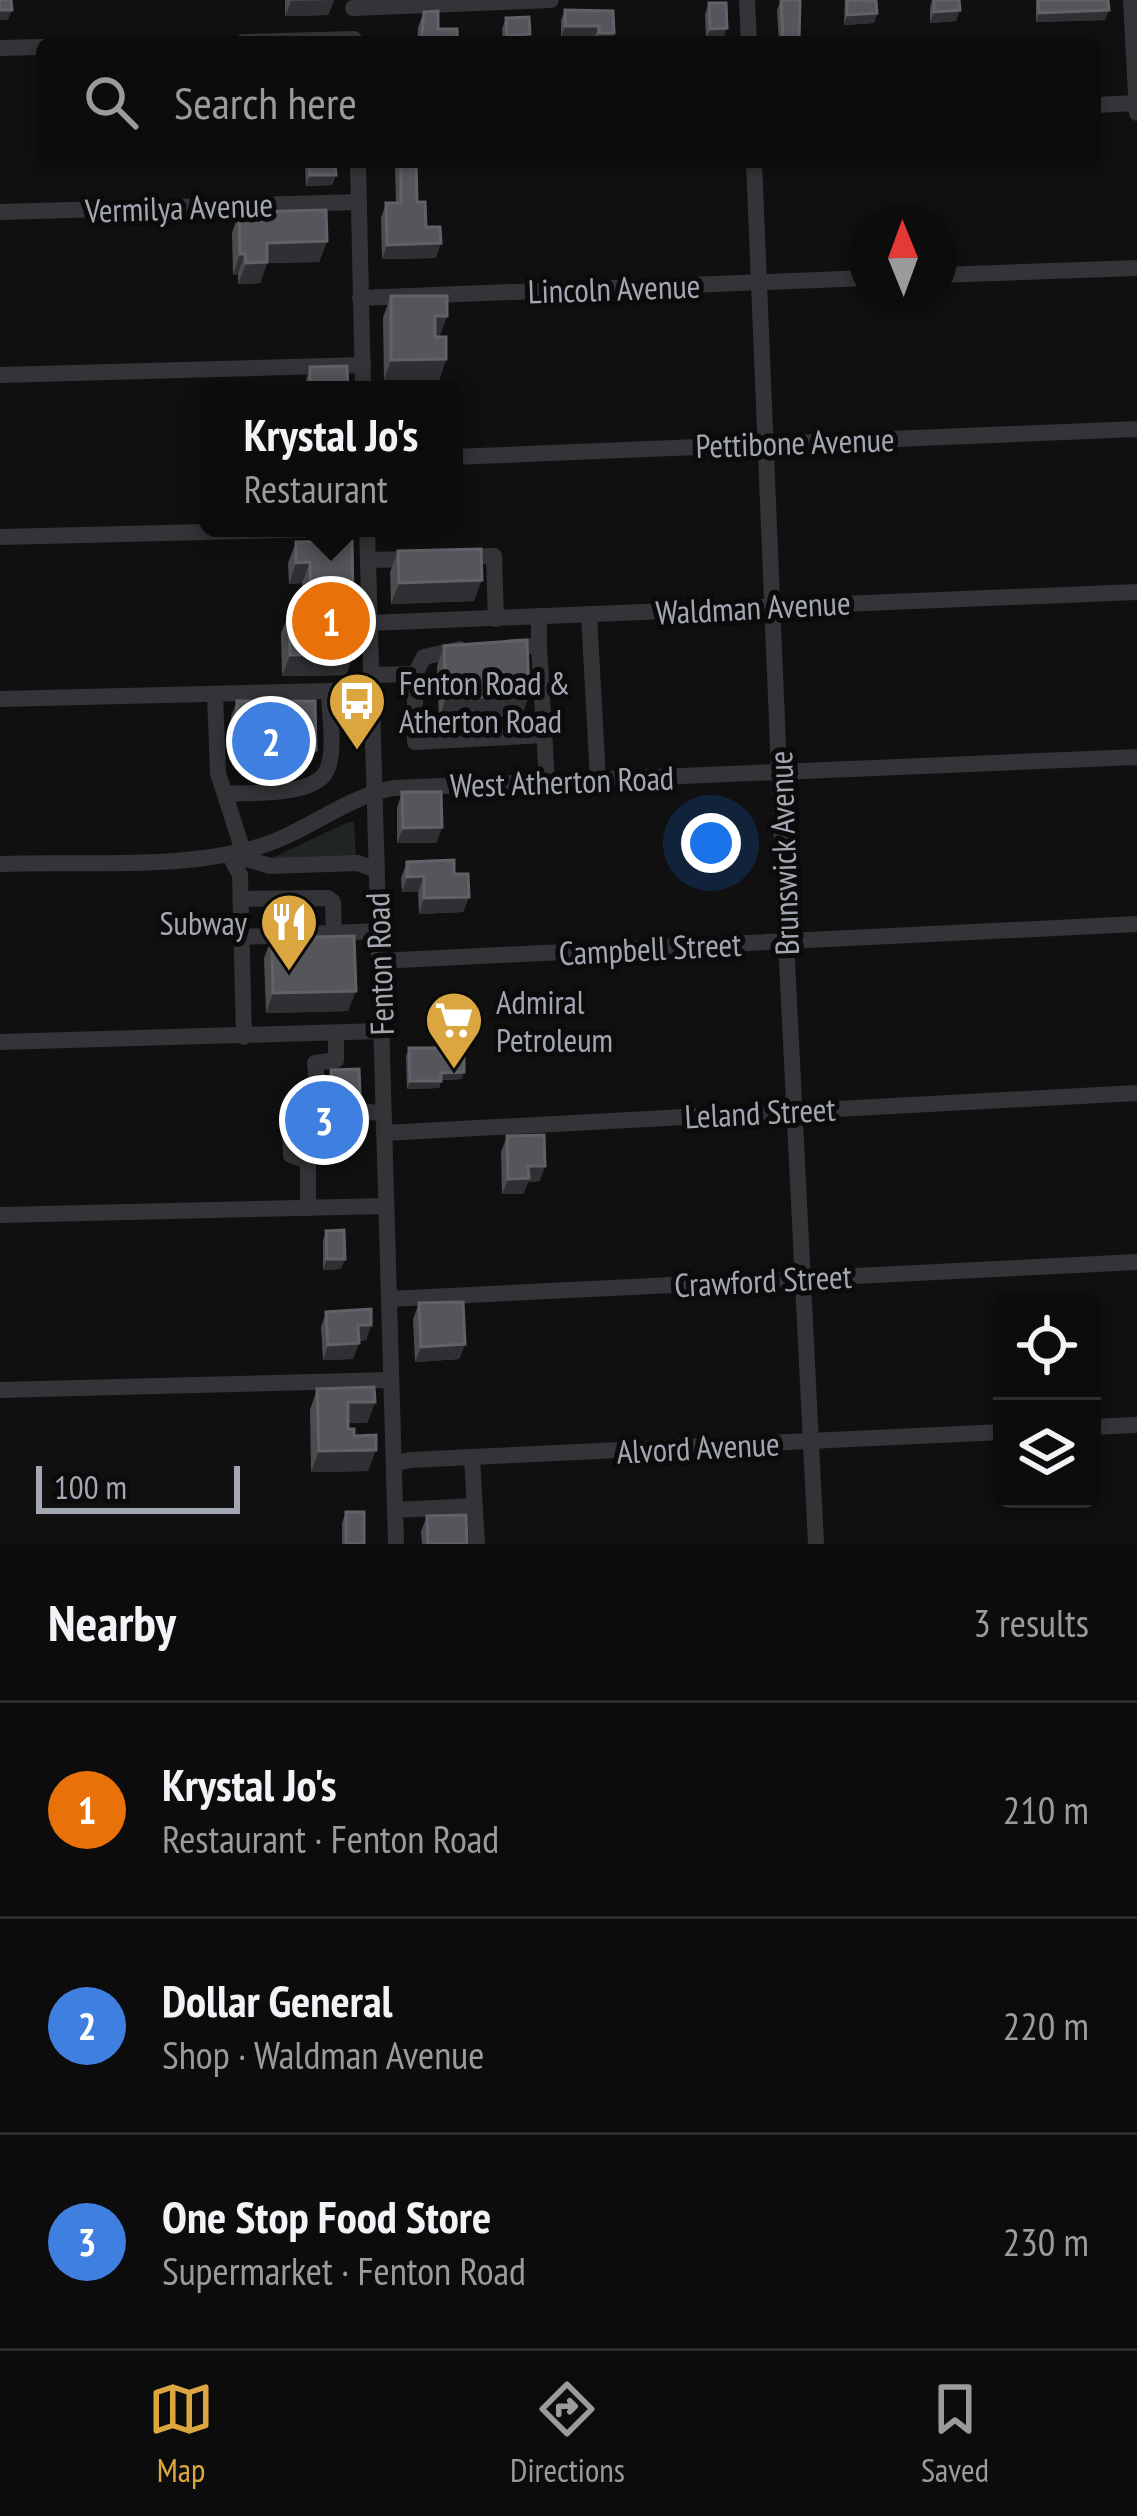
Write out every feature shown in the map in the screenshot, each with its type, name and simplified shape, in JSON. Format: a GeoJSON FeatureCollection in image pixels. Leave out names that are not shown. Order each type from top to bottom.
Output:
{"type":"FeatureCollection","features":[{"type":"Feature","properties":{"kind":"street"},"geometry":{"type":"LineString","coordinates":[[354,36],[353,4],[551,0]]}},
{"type":"Feature","properties":{"kind":"street"},"geometry":{"type":"LineString","coordinates":[[747,0],[749,36]]}},
{"type":"Feature","properties":{"kind":"street"},"geometry":{"type":"LineString","coordinates":[[1131,0],[1137,113]]}},
{"type":"Feature","properties":{"kind":"street"},"geometry":{"type":"LineString","coordinates":[[0,48],[36,47]]}},
{"type":"Feature","properties":{"kind":"street"},"geometry":{"type":"LineString","coordinates":[[1101,105],[1137,104]]}},
{"type":"Feature","properties":{"kind":"street"},"geometry":{"type":"LineString","coordinates":[[358,168],[364,381]]}},
{"type":"Feature","properties":{"kind":"street","name":"Brunswick Avenue"},"geometry":{"type":"LineString","coordinates":[[754,168],[816,1544]]}},
{"type":"Feature","properties":{"kind":"street","name":"Vermilya Avenue"},"geometry":{"type":"LineString","coordinates":[[0,212],[358,202]]}},
{"type":"Feature","properties":{"kind":"street"},"geometry":{"type":"LineString","coordinates":[[957,274],[1137,268]]}},
{"type":"Feature","properties":{"kind":"street","name":"Lincoln Avenue"},"geometry":{"type":"LineString","coordinates":[[360,298],[849,279]]}},
{"type":"Feature","properties":{"kind":"street"},"geometry":{"type":"LineString","coordinates":[[0,375],[363,365]]}},
{"type":"Feature","properties":{"kind":"street","name":"Pettibone Avenue"},"geometry":{"type":"LineString","coordinates":[[463,458],[1137,429]]}},
{"type":"Feature","properties":{"kind":"street"},"geometry":{"type":"LineString","coordinates":[[0,537],[199,532]]}},
{"type":"Feature","properties":{"kind":"street","name":"Fenton Road"},"geometry":{"type":"LineString","coordinates":[[367,537],[396,1544]]}},
{"type":"Feature","properties":{"kind":"street"},"geometry":{"type":"LineString","coordinates":[[451,557],[494,556],[496,619]]}},
{"type":"Feature","properties":{"kind":"street"},"geometry":{"type":"LineString","coordinates":[[368,560],[429,558]]}},
{"type":"Feature","properties":{"kind":"street","name":"Waldman Avenue"},"geometry":{"type":"LineString","coordinates":[[370,623],[1137,592]]}},
{"type":"Feature","properties":{"kind":"street"},"geometry":{"type":"LineString","coordinates":[[589,614],[598,780]]}},
{"type":"Feature","properties":{"kind":"street"},"geometry":{"type":"LineString","coordinates":[[539,616],[547,782]]}},
{"type":"Feature","properties":{"kind":"street"},"geometry":{"type":"LineString","coordinates":[[539,646],[442,651],[424,657],[415,674],[415,742],[545,735]]}},
{"type":"Feature","properties":{"kind":"street"},"geometry":{"type":"LineString","coordinates":[[0,699],[329,691],[415,674]]}},
{"type":"Feature","properties":{"kind":"street"},"geometry":{"type":"LineString","coordinates":[[225,794],[296,789],[323,775],[329,748],[329,691]]}},
{"type":"Feature","properties":{"kind":"street"},"geometry":{"type":"LineString","coordinates":[[215,694],[218,772],[240,875],[244,1037]]}},
{"type":"Feature","properties":{"kind":"street","name":"West Atherton Road"},"geometry":{"type":"LineString","coordinates":[[0,864],[184,859],[236,852],[290,836],[375,791],[1137,757]]}},
{"type":"Feature","properties":{"kind":"street"},"geometry":{"type":"LineString","coordinates":[[236,852],[270,866],[358,863],[376,870]]}},
{"type":"Feature","properties":{"kind":"street"},"geometry":{"type":"LineString","coordinates":[[242,899],[328,898],[333,902],[334,934]]}},
{"type":"Feature","properties":{"kind":"street","name":"Campbell Street"},"geometry":{"type":"LineString","coordinates":[[379,961],[1137,924]]}},
{"type":"Feature","properties":{"kind":"street"},"geometry":{"type":"LineString","coordinates":[[242,937],[378,931]]}},
{"type":"Feature","properties":{"kind":"street"},"geometry":{"type":"LineString","coordinates":[[0,1042],[381,1031]]}},
{"type":"Feature","properties":{"kind":"street"},"geometry":{"type":"LineString","coordinates":[[336,1033],[336,1060],[315,1063],[319,1099],[355,1111],[383,1113]]}},
{"type":"Feature","properties":{"kind":"street","name":"Leland Street"},"geometry":{"type":"LineString","coordinates":[[384,1133],[1137,1093]]}},
{"type":"Feature","properties":{"kind":"street"},"geometry":{"type":"LineString","coordinates":[[290,1132],[292,1155],[308,1161],[308,1208]]}},
{"type":"Feature","properties":{"kind":"street"},"geometry":{"type":"LineString","coordinates":[[0,1216],[386,1206]]}},
{"type":"Feature","properties":{"kind":"street","name":"Crawford Street"},"geometry":{"type":"LineString","coordinates":[[389,1299],[1137,1262]]}},
{"type":"Feature","properties":{"kind":"street"},"geometry":{"type":"LineString","coordinates":[[0,1390],[391,1380]]}},
{"type":"Feature","properties":{"kind":"street"},"geometry":{"type":"LineString","coordinates":[[1101,1427],[1137,1425]]}},
{"type":"Feature","properties":{"kind":"street","name":"Alvord Avenue"},"geometry":{"type":"LineString","coordinates":[[394,1464],[993,1432]]}},
{"type":"Feature","properties":{"kind":"street"},"geometry":{"type":"LineString","coordinates":[[472,1458],[476,1544]]}},
{"type":"Feature","properties":{"kind":"street"},"geometry":{"type":"LineString","coordinates":[[395,1510],[475,1506]]}},
{"type":"Feature","properties":{"kind":"shaded area"},"geometry":{"type":"Polygon","coordinates":[[[354,821],[356,858],[270,859],[346,823],[354,821]]]}},
{"type":"Feature","properties":{"kind":"building"},"geometry":{"type":"Polygon","coordinates":[[[0,0],[11,0],[12,10],[0,10],[0,0]]]}},
{"type":"Feature","properties":{"kind":"building"},"geometry":{"type":"Polygon","coordinates":[[[781,0],[800,0],[799,36],[783,36],[781,0]]]}},
{"type":"Feature","properties":{"kind":"building"},"geometry":{"type":"Polygon","coordinates":[[[847,0],[876,1],[877,13],[847,15],[847,0]]]}},
{"type":"Feature","properties":{"kind":"building"},"geometry":{"type":"Polygon","coordinates":[[[934,0],[959,0],[960,10],[934,12],[934,0]]]}},
{"type":"Feature","properties":{"kind":"building"},"geometry":{"type":"Polygon","coordinates":[[[1038,0],[1108,0],[1109,10],[1039,13],[1038,0]]]}},
{"type":"Feature","properties":{"kind":"building"},"geometry":{"type":"Polygon","coordinates":[[[709,3],[726,3],[727,28],[710,29],[709,3]]]}},
{"type":"Feature","properties":{"kind":"building"},"geometry":{"type":"Polygon","coordinates":[[[565,10],[613,11],[614,33],[599,33],[599,26],[565,26],[565,10]]]}},
{"type":"Feature","properties":{"kind":"building"},"geometry":{"type":"Polygon","coordinates":[[[438,11],[438,29],[457,29],[457,36],[422,36],[424,12],[438,11]]]}},
{"type":"Feature","properties":{"kind":"building"},"geometry":{"type":"Polygon","coordinates":[[[529,17],[530,34],[507,36],[506,18],[529,17]]]}},
{"type":"Feature","properties":{"kind":"building"},"geometry":{"type":"Polygon","coordinates":[[[309,168],[335,168],[336,175],[310,175],[309,168]]]}},
{"type":"Feature","properties":{"kind":"building"},"geometry":{"type":"Polygon","coordinates":[[[401,168],[416,168],[417,202],[425,202],[426,227],[440,227],[441,243],[387,245],[386,203],[401,203],[401,168]]]}},
{"type":"Feature","properties":{"kind":"building"},"geometry":{"type":"Polygon","coordinates":[[[326,210],[327,241],[267,243],[267,262],[246,263],[245,254],[240,254],[239,212],[326,210]]]}},
{"type":"Feature","properties":{"kind":"building"},"geometry":{"type":"Polygon","coordinates":[[[391,296],[447,296],[447,316],[435,316],[435,337],[446,337],[446,359],[391,360],[391,296]]]}},
{"type":"Feature","properties":{"kind":"building"},"geometry":{"type":"Polygon","coordinates":[[[347,366],[348,381],[310,381],[310,367],[347,366]]]}},
{"type":"Feature","properties":{"kind":"building"},"geometry":{"type":"Polygon","coordinates":[[[352,541],[354,654],[290,655],[289,613],[311,612],[310,562],[296,563],[296,542],[352,541]]]}},
{"type":"Feature","properties":{"kind":"building"},"geometry":{"type":"Polygon","coordinates":[[[481,549],[482,580],[399,583],[398,551],[481,549]]]}},
{"type":"Feature","properties":{"kind":"building"},"geometry":{"type":"Polygon","coordinates":[[[527,640],[529,695],[446,698],[444,646],[527,640]]]}},
{"type":"Feature","properties":{"kind":"building"},"geometry":{"type":"Polygon","coordinates":[[[237,701],[315,701],[316,750],[237,750],[237,701]]]}},
{"type":"Feature","properties":{"kind":"building"},"geometry":{"type":"Polygon","coordinates":[[[402,792],[441,792],[442,827],[403,828],[402,792]]]}},
{"type":"Feature","properties":{"kind":"building"},"geometry":{"type":"Polygon","coordinates":[[[454,860],[454,874],[468,874],[469,897],[424,898],[424,876],[407,877],[407,862],[454,860]]]}},
{"type":"Feature","properties":{"kind":"building"},"geometry":{"type":"Polygon","coordinates":[[[354,936],[356,991],[273,993],[272,938],[354,936]]]}},
{"type":"Feature","properties":{"kind":"building"},"geometry":{"type":"Polygon","coordinates":[[[409,1048],[441,1048],[441,1056],[464,1055],[464,1072],[441,1073],[441,1081],[410,1081],[409,1048]]]}},
{"type":"Feature","properties":{"kind":"building"},"geometry":{"type":"Polygon","coordinates":[[[359,1069],[360,1092],[333,1084],[331,1070],[359,1069]]]}},
{"type":"Feature","properties":{"kind":"building"},"geometry":{"type":"Polygon","coordinates":[[[318,1094],[348,1106],[339,1123],[312,1104],[318,1094]]]}},
{"type":"Feature","properties":{"kind":"building"},"geometry":{"type":"Polygon","coordinates":[[[544,1135],[545,1166],[528,1166],[529,1178],[508,1179],[507,1136],[544,1135]]]}},
{"type":"Feature","properties":{"kind":"building"},"geometry":{"type":"Polygon","coordinates":[[[344,1230],[345,1259],[327,1259],[326,1231],[344,1230]]]}},
{"type":"Feature","properties":{"kind":"building"},"geometry":{"type":"Polygon","coordinates":[[[463,1302],[465,1344],[421,1347],[419,1303],[463,1302]]]}},
{"type":"Feature","properties":{"kind":"building"},"geometry":{"type":"Polygon","coordinates":[[[371,1309],[371,1325],[358,1325],[359,1343],[328,1345],[326,1312],[371,1309]]]}},
{"type":"Feature","properties":{"kind":"building"},"geometry":{"type":"Polygon","coordinates":[[[374,1387],[375,1402],[348,1402],[348,1429],[354,1429],[354,1436],[376,1435],[376,1450],[319,1451],[317,1389],[374,1387]]]}},
{"type":"Feature","properties":{"kind":"building"},"geometry":{"type":"Polygon","coordinates":[[[346,1512],[364,1512],[364,1544],[346,1544],[346,1512]]]}},
{"type":"Feature","properties":{"kind":"building"},"geometry":{"type":"Polygon","coordinates":[[[466,1515],[467,1544],[428,1544],[427,1516],[466,1515]]]}},
{"type":"Feature","properties":{"kind":"place","name":"Krystal Jo's"},"geometry":{"type":"Point","coordinates":[331,621]}},
{"type":"Feature","properties":{"kind":"place","name":"Dollar General"},"geometry":{"type":"Point","coordinates":[271,741]}},
{"type":"Feature","properties":{"kind":"place","name":"Fenton Road & Atherton Road"},"geometry":{"type":"Point","coordinates":[357,752]}},
{"type":"Feature","properties":{"kind":"place","name":"Subway"},"geometry":{"type":"Point","coordinates":[289,973]}},
{"type":"Feature","properties":{"kind":"place","name":"Admiral Petroleum"},"geometry":{"type":"Point","coordinates":[454,1071]}},
{"type":"Feature","properties":{"kind":"place","name":"One Stop Food Store"},"geometry":{"type":"Point","coordinates":[324,1120]}}]}
